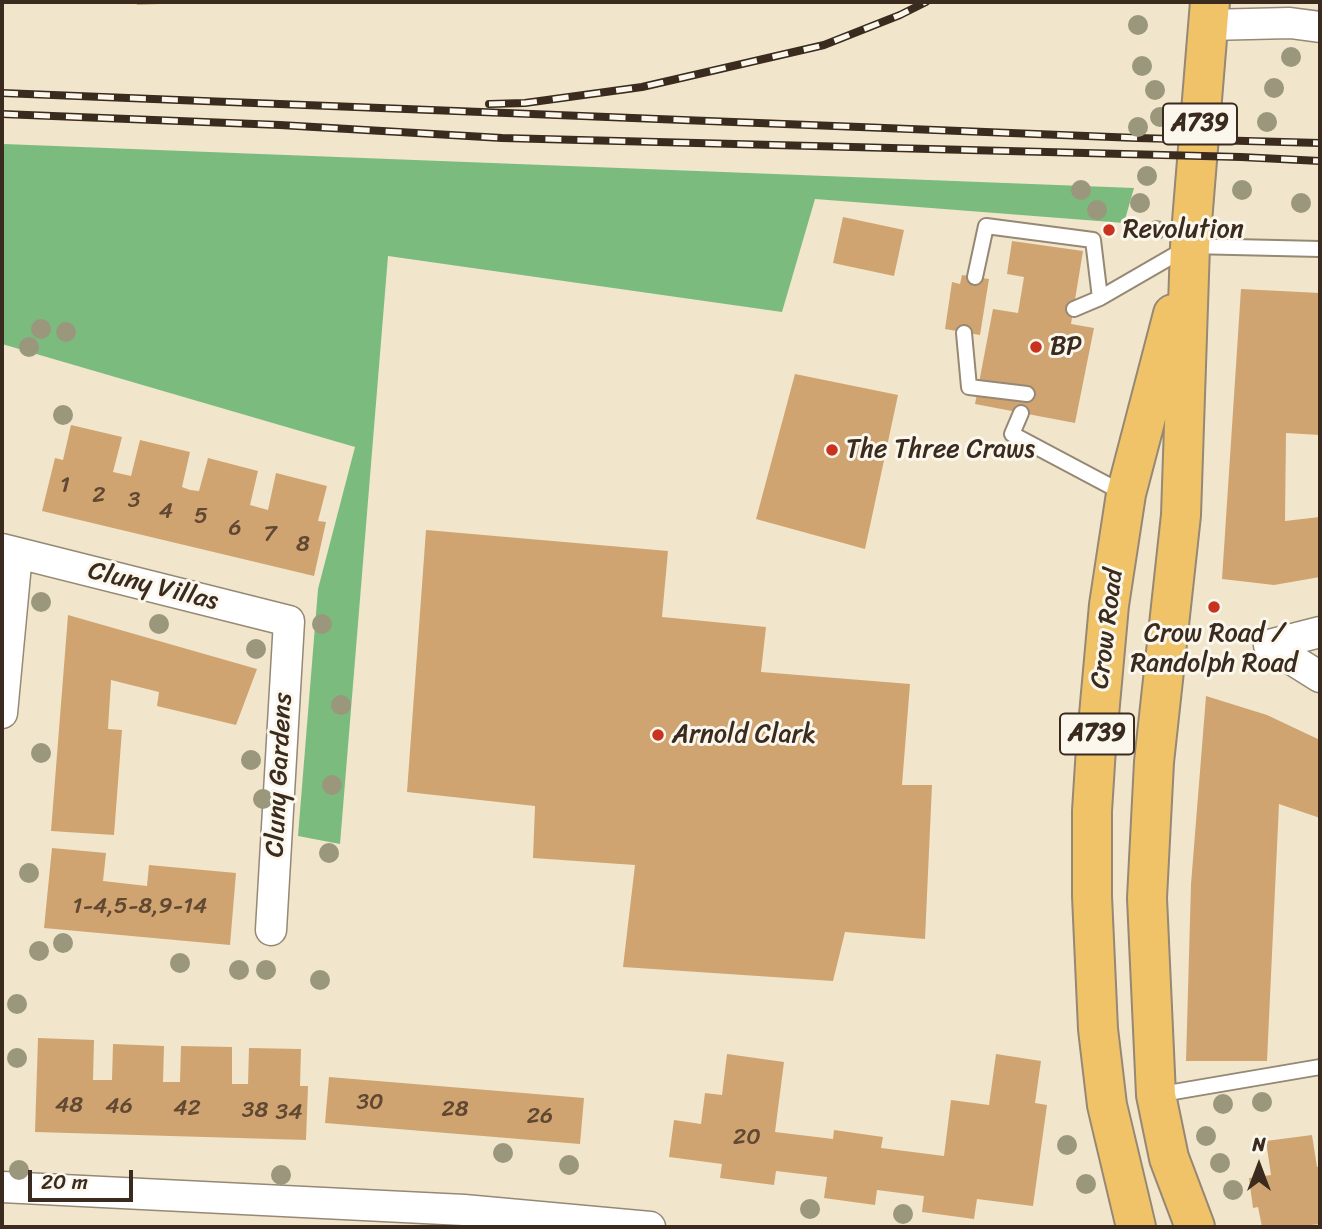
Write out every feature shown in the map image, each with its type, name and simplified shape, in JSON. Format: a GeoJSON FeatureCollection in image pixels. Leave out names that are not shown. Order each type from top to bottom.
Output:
{"type":"FeatureCollection","features":[{"type":"Feature","properties":{"kind":"main road","name":"Crow Road"},"geometry":{"type":"LineString","coordinates":[[1195,1227],[1169,1158],[1156,1095],[1147,898],[1154,762],[1181,515],[1190,246],[1209,13]]}},
{"type":"Feature","properties":{"kind":"main road","name":"Crow Road"},"geometry":{"type":"LineString","coordinates":[[1136,1227],[1107,1105],[1098,1029],[1092,896],[1097,735],[1109,605],[1126,494],[1190,246]]}},
{"type":"Feature","properties":{"kind":"street"},"geometry":{"type":"LineString","coordinates":[[1209,13],[1320,27]]}},
{"type":"Feature","properties":{"kind":"street"},"geometry":{"type":"LineString","coordinates":[[2,713],[10,551]]}},
{"type":"Feature","properties":{"kind":"street","name":"Cluny Villas"},"geometry":{"type":"LineString","coordinates":[[10,551],[289,621]]}},
{"type":"Feature","properties":{"kind":"street","name":"Cluny Gardens"},"geometry":{"type":"LineString","coordinates":[[271,930],[289,621]]}},
{"type":"Feature","properties":{"kind":"street"},"geometry":{"type":"LineString","coordinates":[[1320,632],[1269,645],[1320,677]]}},
{"type":"Feature","properties":{"kind":"street"},"geometry":{"type":"LineString","coordinates":[[2,1187],[464,1210],[650,1227]]}},
{"type":"Feature","properties":{"kind":"lane"},"geometry":{"type":"LineString","coordinates":[[975,277],[986,226],[1093,240],[1100,298]]}},
{"type":"Feature","properties":{"kind":"lane"},"geometry":{"type":"LineString","coordinates":[[1073,309],[1100,298],[1190,246],[1320,249]]}},
{"type":"Feature","properties":{"kind":"lane"},"geometry":{"type":"LineString","coordinates":[[964,332],[969,387],[1027,394]]}},
{"type":"Feature","properties":{"kind":"lane"},"geometry":{"type":"LineString","coordinates":[[1021,413],[1012,434],[1126,494]]}},
{"type":"Feature","properties":{"kind":"lane"},"geometry":{"type":"LineString","coordinates":[[1156,1095],[1320,1067]]}},
{"type":"Feature","properties":{"kind":"green space"},"geometry":{"type":"Polygon","coordinates":[[[2,144],[1134,188],[1124,223],[815,199],[782,312],[388,256],[340,844],[298,836],[318,589],[355,447],[2,344],[2,144]]]}},
{"type":"Feature","properties":{"kind":"building"},"geometry":{"type":"Polygon","coordinates":[[[136,2],[160,2],[160,4],[137,5],[136,2]]]}},
{"type":"Feature","properties":{"kind":"building"},"geometry":{"type":"Polygon","coordinates":[[[843,217],[904,230],[894,276],[833,263],[843,217]]]}},
{"type":"Feature","properties":{"kind":"building"},"geometry":{"type":"Polygon","coordinates":[[[1012,241],[1083,251],[1071,324],[1094,328],[1075,423],[975,404],[993,309],[1018,313],[1024,277],[1007,274],[1012,241]]]}},
{"type":"Feature","properties":{"kind":"building"},"geometry":{"type":"Polygon","coordinates":[[[962,275],[989,279],[980,335],[945,329],[952,282],[960,284],[962,275]]]}},
{"type":"Feature","properties":{"kind":"building"},"geometry":{"type":"Polygon","coordinates":[[[1241,289],[1320,293],[1320,435],[1286,433],[1285,521],[1320,517],[1320,577],[1274,585],[1222,579],[1241,289]]]}},
{"type":"Feature","properties":{"kind":"building"},"geometry":{"type":"Polygon","coordinates":[[[795,374],[898,395],[865,549],[756,519],[795,374]]]}},
{"type":"Feature","properties":{"kind":"building"},"geometry":{"type":"Polygon","coordinates":[[[71,425],[122,437],[113,472],[131,476],[140,440],[190,452],[182,487],[190,490],[199,491],[208,458],[258,471],[250,505],[268,510],[276,473],[327,486],[318,521],[326,522],[314,576],[42,511],[55,458],[63,460],[71,425]]]}},
{"type":"Feature","properties":{"kind":"building","name":"Arnold Clark"},"geometry":{"type":"Polygon","coordinates":[[[426,530],[668,551],[662,617],[766,627],[761,672],[910,684],[902,785],[932,785],[925,939],[845,932],[833,981],[623,967],[635,865],[533,858],[535,806],[407,792],[426,530]]]}},
{"type":"Feature","properties":{"kind":"building"},"geometry":{"type":"Polygon","coordinates":[[[68,615],[257,669],[236,725],[157,706],[159,692],[111,680],[108,729],[122,730],[114,835],[51,831],[68,615]]]}},
{"type":"Feature","properties":{"kind":"building"},"geometry":{"type":"Polygon","coordinates":[[[1206,696],[1267,715],[1320,740],[1320,818],[1279,804],[1267,1061],[1186,1061],[1191,884],[1206,696]]]}},
{"type":"Feature","properties":{"kind":"building"},"geometry":{"type":"Polygon","coordinates":[[[52,848],[106,853],[103,881],[147,886],[149,865],[236,873],[230,945],[44,928],[52,848]]]}},
{"type":"Feature","properties":{"kind":"building"},"geometry":{"type":"Polygon","coordinates":[[[38,1038],[94,1040],[93,1080],[112,1080],[113,1044],[164,1046],[163,1082],[180,1082],[181,1046],[232,1047],[232,1084],[248,1084],[249,1048],[301,1049],[300,1086],[308,1086],[306,1140],[35,1132],[38,1038]]]}},
{"type":"Feature","properties":{"kind":"building"},"geometry":{"type":"Polygon","coordinates":[[[727,1054],[784,1062],[775,1132],[833,1139],[834,1130],[883,1137],[881,1148],[944,1156],[951,1100],[989,1105],[996,1054],[1041,1061],[1035,1103],[1047,1105],[1033,1206],[977,1199],[974,1219],[922,1212],[924,1196],[877,1190],[875,1205],[824,1198],[827,1177],[776,1171],[774,1185],[720,1178],[722,1164],[669,1157],[674,1120],[701,1124],[705,1093],[722,1095],[727,1054]]]}},
{"type":"Feature","properties":{"kind":"building"},"geometry":{"type":"Polygon","coordinates":[[[329,1077],[584,1098],[580,1144],[325,1123],[329,1077]]]}},
{"type":"Feature","properties":{"kind":"building"},"geometry":{"type":"Polygon","coordinates":[[[1312,1135],[1317,1167],[1320,1166],[1320,1224],[1262,1227],[1258,1207],[1253,1208],[1249,1178],[1271,1175],[1266,1141],[1312,1135]]]}},
{"type":"Feature","properties":{"kind":"railway"},"geometry":{"type":"LineString","coordinates":[[489,104],[525,103],[642,87],[824,45],[926,2]]}},
{"type":"Feature","properties":{"kind":"railway"},"geometry":{"type":"LineString","coordinates":[[2,93],[1320,143]]}},
{"type":"Feature","properties":{"kind":"railway"},"geometry":{"type":"LineString","coordinates":[[2,114],[280,125],[502,138],[1320,161]]}},
{"type":"Feature","properties":{"kind":"place","name":"Revolution"},"geometry":{"type":"Point","coordinates":[1109,230]}},
{"type":"Feature","properties":{"kind":"place","name":"BP"},"geometry":{"type":"Point","coordinates":[1036,347]}},
{"type":"Feature","properties":{"kind":"place","name":"The Three Craws"},"geometry":{"type":"Point","coordinates":[832,450]}},
{"type":"Feature","properties":{"kind":"place","name":"Crow Road / Randolph Road"},"geometry":{"type":"Point","coordinates":[1214,607]}},
{"type":"Feature","properties":{"kind":"place","name":"Arnold Clark"},"geometry":{"type":"Point","coordinates":[658,735]}}]}
